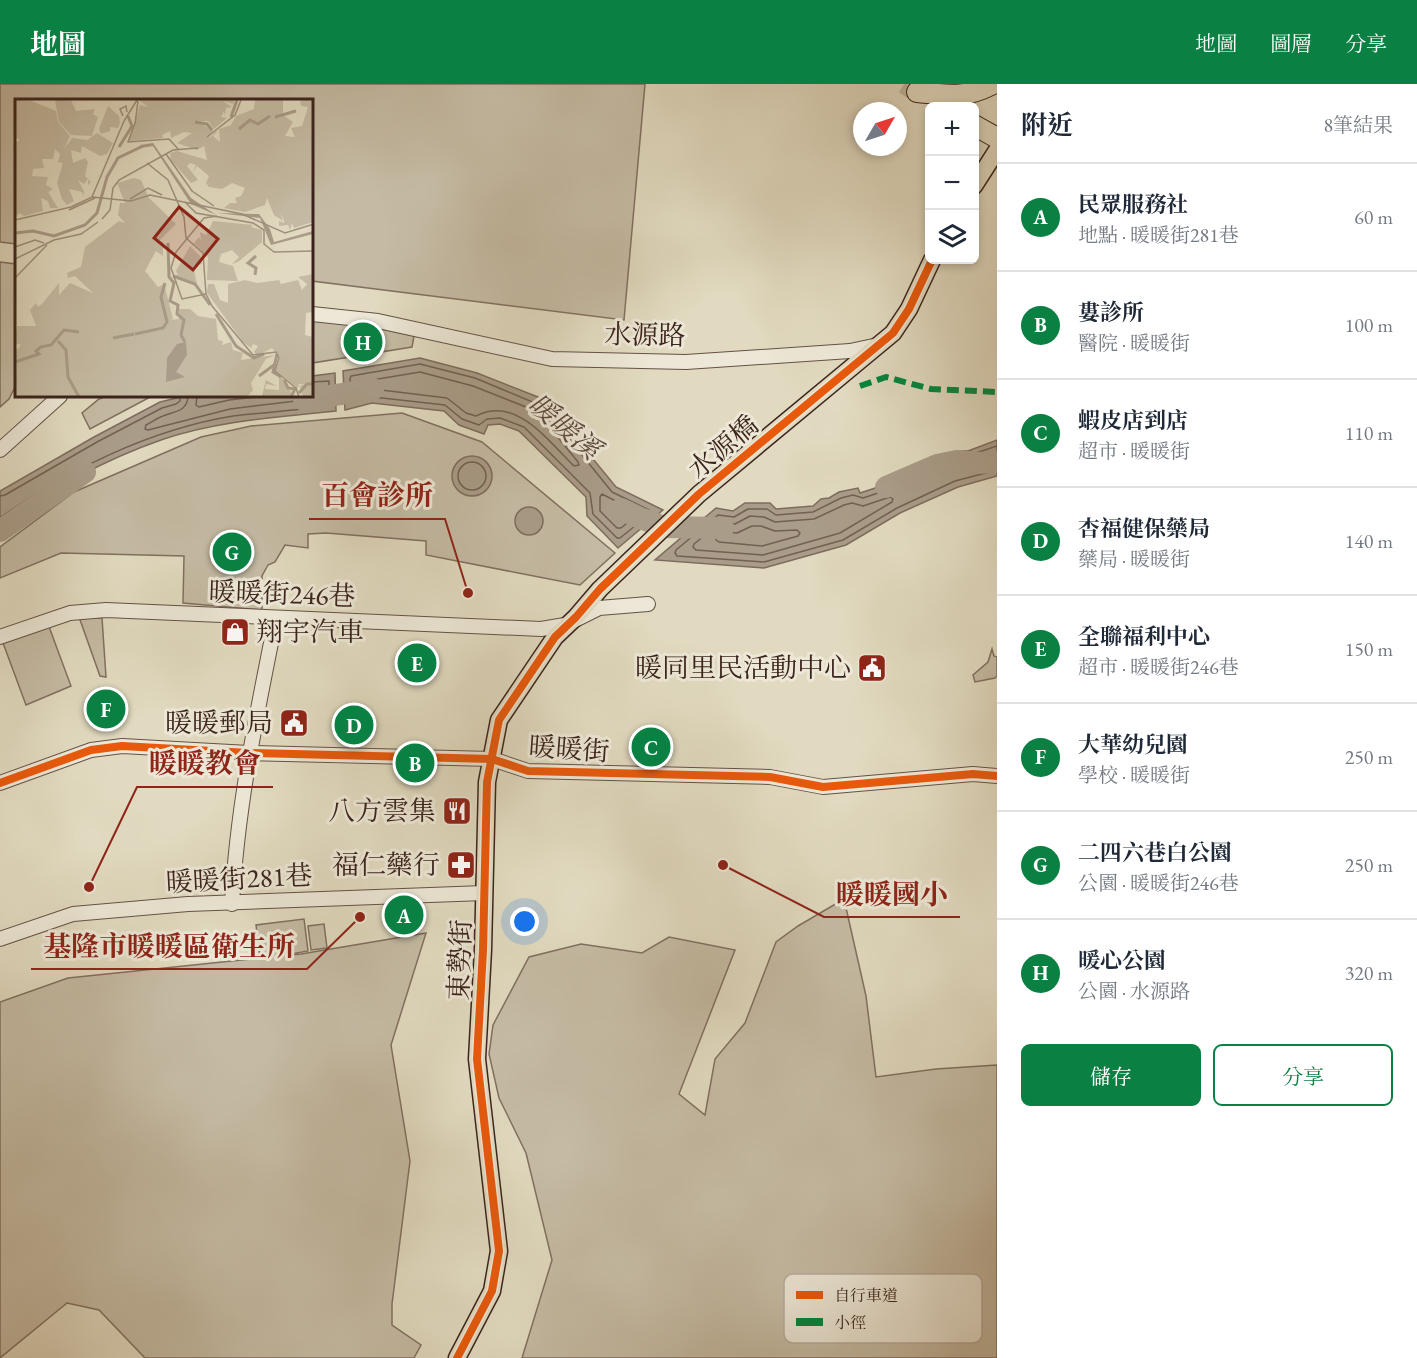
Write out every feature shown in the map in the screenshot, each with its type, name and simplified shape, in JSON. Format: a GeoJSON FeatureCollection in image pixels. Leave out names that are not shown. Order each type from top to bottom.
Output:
{"type":"FeatureCollection","features":[{"type":"Feature","properties":{"kind":"highway"},"geometry":{"type":"LineString","coordinates":[[935,102],[917,92],[968,95],[993,84]]}},
{"type":"Feature","properties":{"kind":"highway"},"geometry":{"type":"LineString","coordinates":[[979,127],[997,138]]}},
{"type":"Feature","properties":{"kind":"main road"},"geometry":{"type":"LineString","coordinates":[[979,179],[997,150]]}},
{"type":"Feature","properties":{"kind":"main road"},"geometry":{"type":"LineString","coordinates":[[880,345],[893,333],[909,309],[930,264]]}},
{"type":"Feature","properties":{"kind":"main road","name":"水源橋"},"geometry":{"type":"LineString","coordinates":[[600,589],[699,494],[880,345]]}},
{"type":"Feature","properties":{"kind":"main road","name":"東勢街"},"geometry":{"type":"LineString","coordinates":[[457,1358],[492,1291],[499,1251],[477,1059],[487,782],[499,720],[555,637],[600,589]]}},
{"type":"Feature","properties":{"kind":"street","name":"水源路"},"geometry":{"type":"LineString","coordinates":[[314,314],[378,321],[552,359],[686,362],[850,351],[880,345]]}},
{"type":"Feature","properties":{"kind":"street"},"geometry":{"type":"LineString","coordinates":[[0,450],[58,398]]}},
{"type":"Feature","properties":{"kind":"street"},"geometry":{"type":"LineString","coordinates":[[565,625],[598,608],[648,604]]}},
{"type":"Feature","properties":{"kind":"street","name":"暖暖街246巷"},"geometry":{"type":"LineString","coordinates":[[0,637],[70,613],[106,610],[541,629],[565,625]]}},
{"type":"Feature","properties":{"kind":"street"},"geometry":{"type":"LineString","coordinates":[[232,904],[234,863],[249,753],[276,618]]}},
{"type":"Feature","properties":{"kind":"street","name":"暖暖街"},"geometry":{"type":"LineString","coordinates":[[0,783],[91,750],[122,746],[249,753],[492,759],[528,771],[770,777],[823,786],[973,774],[997,776]]}},
{"type":"Feature","properties":{"kind":"street","name":"暖暖街281巷"},"geometry":{"type":"LineString","coordinates":[[0,939],[73,914],[188,904],[484,893]]}},
{"type":"Feature","properties":{"kind":"shaded area"},"geometry":{"type":"Polygon","coordinates":[[[0,84],[645,84],[624,320],[314,281],[314,99],[15,99],[15,244],[0,242],[0,84]]]}},
{"type":"Feature","properties":{"kind":"shaded area"},"geometry":{"type":"Polygon","coordinates":[[[0,262],[15,264],[15,387],[9,399],[0,407],[0,262]]]}},
{"type":"Feature","properties":{"kind":"shaded area"},"geometry":{"type":"Polygon","coordinates":[[[314,321],[347,321],[414,336],[412,347],[314,363],[314,321]]]}},
{"type":"Feature","properties":{"kind":"shaded area"},"geometry":{"type":"Polygon","coordinates":[[[148,398],[90,429],[82,413],[99,399],[148,398]]]}},
{"type":"Feature","properties":{"kind":"shaded area"},"geometry":{"type":"Polygon","coordinates":[[[402,413],[482,442],[615,553],[580,585],[426,555],[426,541],[326,533],[308,534],[308,548],[285,545],[275,562],[268,565],[262,576],[262,610],[183,603],[184,556],[61,553],[0,578],[0,547],[74,492],[201,437],[251,426],[402,413]]]}},
{"type":"Feature","properties":{"kind":"shaded area"},"geometry":{"type":"Polygon","coordinates":[[[79,617],[102,618],[106,677],[100,676],[79,617]]]}},
{"type":"Feature","properties":{"kind":"shaded area"},"geometry":{"type":"Polygon","coordinates":[[[48,624],[71,686],[26,705],[3,643],[48,624]]]}},
{"type":"Feature","properties":{"kind":"shaded area"},"geometry":{"type":"Polygon","coordinates":[[[992,649],[994,656],[997,657],[997,676],[975,682],[973,675],[988,662],[992,649]]]}},
{"type":"Feature","properties":{"kind":"shaded area"},"geometry":{"type":"Polygon","coordinates":[[[844,899],[866,996],[876,1077],[936,1069],[997,1065],[997,1358],[522,1358],[552,1260],[526,1153],[499,1098],[489,1054],[493,1025],[529,957],[581,944],[642,953],[669,937],[735,950],[679,1094],[705,1115],[715,1059],[745,1023],[776,942],[844,899]]]}},
{"type":"Feature","properties":{"kind":"shaded area"},"geometry":{"type":"Polygon","coordinates":[[[304,919],[308,951],[280,956],[426,933],[391,1045],[410,1161],[392,1304],[392,1325],[421,1345],[414,1358],[145,1358],[99,1310],[67,1303],[0,1358],[0,1002],[68,978],[260,958],[256,925],[304,919]]]}},
{"type":"Feature","properties":{"kind":"shaded area"},"geometry":{"type":"Polygon","coordinates":[[[324,924],[327,948],[311,950],[308,926],[324,924]]]}},
{"type":"Feature","properties":{"kind":"water"},"geometry":{"type":"Polygon","coordinates":[[[420,358],[477,373],[538,397],[552,409],[616,487],[663,510],[618,548],[587,516],[586,497],[519,431],[500,424],[488,425],[484,434],[459,425],[444,411],[372,403],[345,410],[343,371],[420,358]]]}},
{"type":"Feature","properties":{"kind":"water"},"geometry":{"type":"Polygon","coordinates":[[[335,373],[336,411],[225,424],[161,440],[78,477],[37,500],[0,525],[0,491],[160,402],[177,398],[314,398],[314,376],[335,373]]]}},
{"type":"Feature","properties":{"kind":"water"},"geometry":{"type":"Polygon","coordinates":[[[997,440],[997,476],[958,487],[900,513],[846,545],[764,568],[655,560],[716,508],[733,511],[745,503],[770,503],[776,509],[813,506],[821,499],[829,498],[839,492],[858,488],[860,493],[952,463],[962,451],[997,440]]]}},
{"type":"Feature","properties":{"kind":"water"},"geometry":{"type":"Polygon","coordinates":[[[472,456],[480,457],[486,462],[491,468],[491,484],[486,490],[480,495],[472,496],[464,495],[458,490],[453,484],[452,476],[453,468],[458,462],[464,457],[472,456]]]}},
{"type":"Feature","properties":{"kind":"water"},"geometry":{"type":"Polygon","coordinates":[[[529,507],[539,511],[543,521],[539,531],[529,535],[519,531],[515,521],[519,511],[529,507]]]}},
{"type":"Feature","properties":{"kind":"waterway","name":"暖暖溪"},"geometry":{"type":"LineString","coordinates":[[304,400],[373,389]]}},
{"type":"Feature","properties":{"kind":"waterway","name":"暖暖溪"},"geometry":{"type":"LineString","coordinates":[[886,487],[937,465],[957,461],[997,462]]}},
{"type":"Feature","properties":{"kind":"waterway","name":"暖暖溪"},"geometry":{"type":"LineString","coordinates":[[0,531],[85,472]]}},
{"type":"Feature","properties":{"kind":"waterway","name":"暖暖溪"},"geometry":{"type":"LineString","coordinates":[[621,509],[664,527],[723,528]]}},
{"type":"Feature","properties":{"kind":"tunnel"},"geometry":{"type":"LineString","coordinates":[[904,84],[917,92]]}},
{"type":"Feature","properties":{"kind":"marked path"},"geometry":{"type":"LineString","coordinates":[[860,386],[886,377],[931,389],[997,392]]}},
{"type":"Feature","properties":{"kind":"cycle path"},"geometry":{"type":"LineString","coordinates":[[457,1358],[492,1291],[499,1251],[477,1059],[483,950],[487,782],[499,720],[555,637],[600,589],[699,494],[893,333],[909,309],[930,264]]}},
{"type":"Feature","properties":{"kind":"cycle path"},"geometry":{"type":"LineString","coordinates":[[0,783],[91,750],[122,746],[249,753],[492,759],[528,771],[770,777],[823,787],[973,774],[997,776]]}},
{"type":"Feature","properties":{"kind":"place","name":"暖心公園"},"geometry":{"type":"Point","coordinates":[363,342]}},
{"type":"Feature","properties":{"kind":"place","name":"二四六巷白公園"},"geometry":{"type":"Point","coordinates":[232,552]}},
{"type":"Feature","properties":{"kind":"place","name":"百會診所"},"geometry":{"type":"Point","coordinates":[468,593]}},
{"type":"Feature","properties":{"kind":"place","name":"翔宇汽車"},"geometry":{"type":"Point","coordinates":[235,632]}},
{"type":"Feature","properties":{"kind":"place","name":"全聯福利中心"},"geometry":{"type":"Point","coordinates":[417,663]}},
{"type":"Feature","properties":{"kind":"place","name":"暖同里民活動中心"},"geometry":{"type":"Point","coordinates":[872,668]}},
{"type":"Feature","properties":{"kind":"place","name":"大華幼兒園"},"geometry":{"type":"Point","coordinates":[106,709]}},
{"type":"Feature","properties":{"kind":"place","name":"暖暖郵局"},"geometry":{"type":"Point","coordinates":[294,723]}},
{"type":"Feature","properties":{"kind":"place","name":"杏福健保藥局"},"geometry":{"type":"Point","coordinates":[354,725]}},
{"type":"Feature","properties":{"kind":"place","name":"蝦皮店到店"},"geometry":{"type":"Point","coordinates":[651,747]}},
{"type":"Feature","properties":{"kind":"place","name":"婁診所"},"geometry":{"type":"Point","coordinates":[415,763]}},
{"type":"Feature","properties":{"kind":"place","name":"八方雲集"},"geometry":{"type":"Point","coordinates":[457,811]}},
{"type":"Feature","properties":{"kind":"place","name":"福仁藥行"},"geometry":{"type":"Point","coordinates":[461,865]}},
{"type":"Feature","properties":{"kind":"place","name":"暖暖國小"},"geometry":{"type":"Point","coordinates":[723,865]}},
{"type":"Feature","properties":{"kind":"place","name":"暖暖教會"},"geometry":{"type":"Point","coordinates":[89,887]}},
{"type":"Feature","properties":{"kind":"place","name":"民眾服務社"},"geometry":{"type":"Point","coordinates":[404,915]}},
{"type":"Feature","properties":{"kind":"place","name":"基隆市暖暖區衛生所"},"geometry":{"type":"Point","coordinates":[360,917]}}]}
